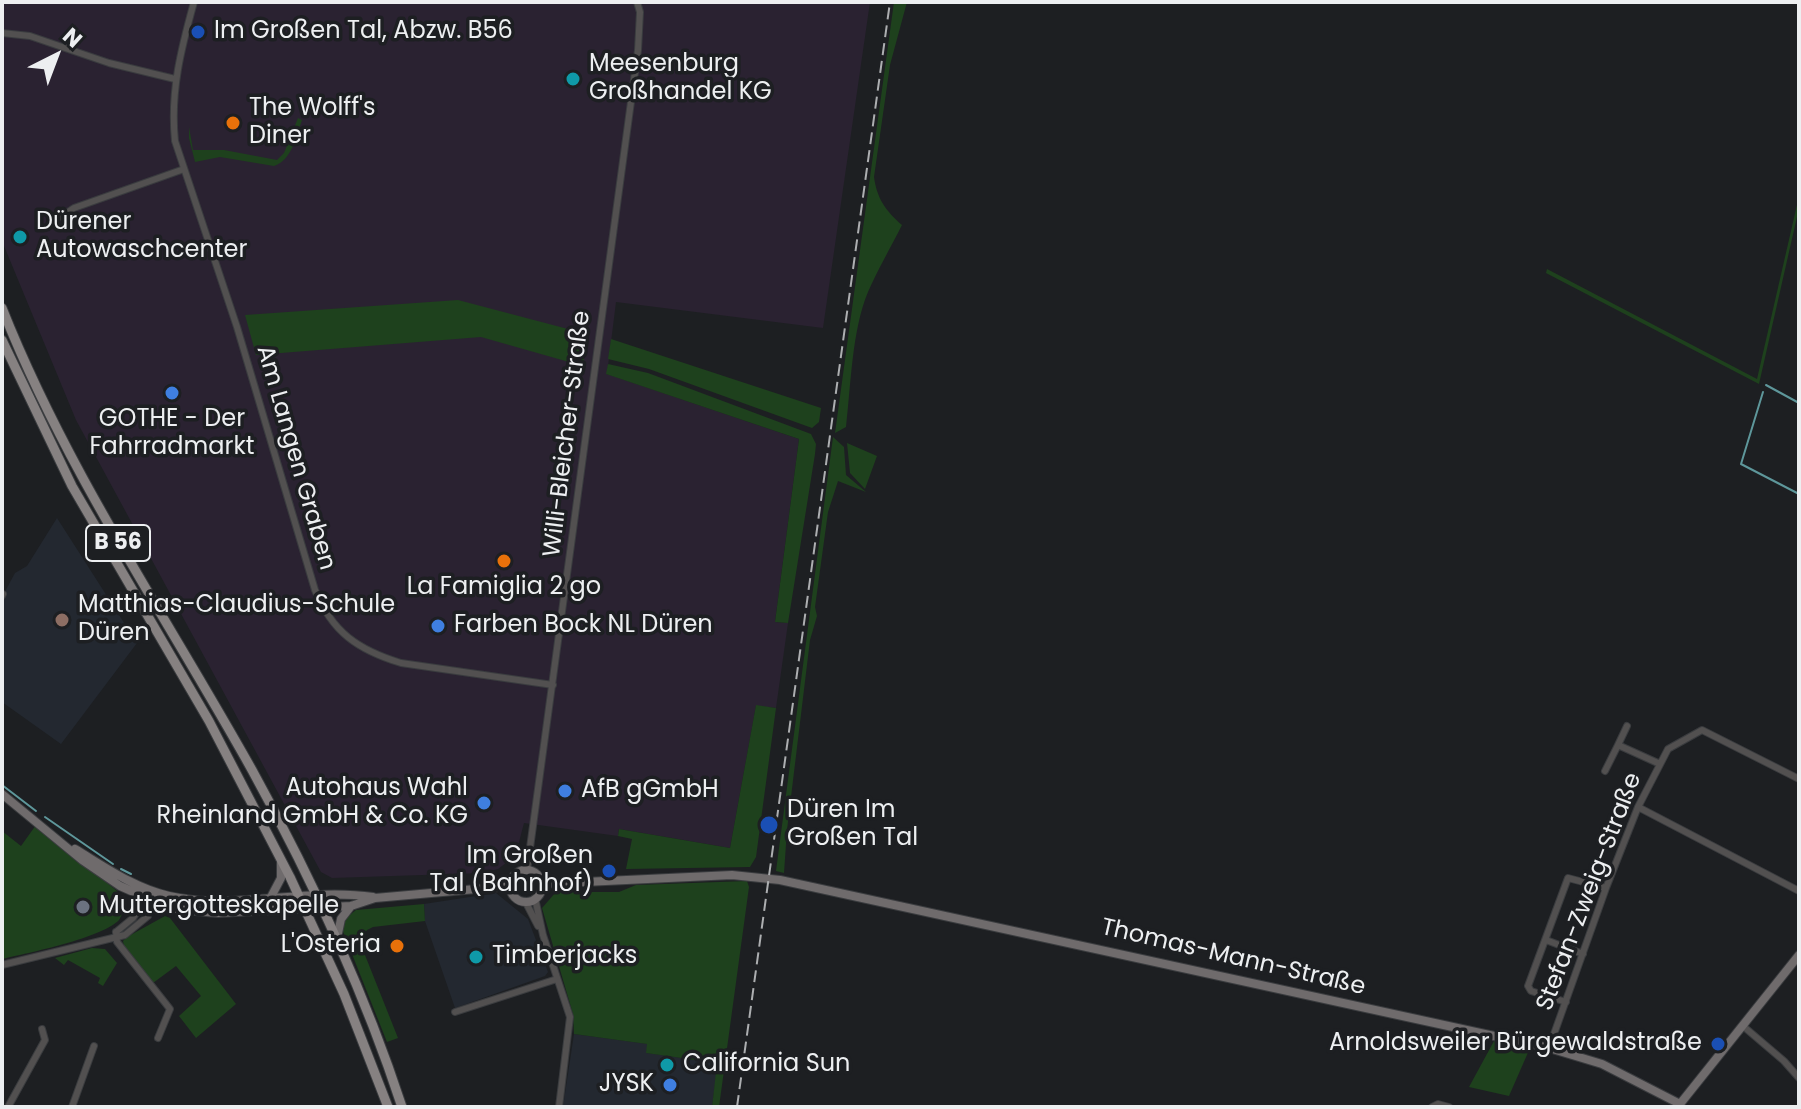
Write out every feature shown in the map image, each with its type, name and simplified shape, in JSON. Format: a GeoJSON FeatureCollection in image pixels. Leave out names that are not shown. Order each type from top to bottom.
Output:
{"type":"FeatureCollection","features":[{"type":"Feature","properties":{"kind":"main road","name":"B 56"},"geometry":{"type":"LineString","coordinates":[[2,308],[35,386],[82,481],[251,769],[314,893],[381,1047],[402,1107]]}},
{"type":"Feature","properties":{"kind":"main road","name":"B 56"},"geometry":{"type":"LineString","coordinates":[[2,340],[72,486],[209,721],[281,858],[344,994],[388,1107]]}},
{"type":"Feature","properties":{"kind":"main road"},"geometry":{"type":"LineString","coordinates":[[2,794],[107,878],[144,899],[172,909],[200,913],[351,906],[375,898]]}},
{"type":"Feature","properties":{"kind":"main road"},"geometry":{"type":"LineString","coordinates":[[61,840],[114,873],[153,892],[206,901],[314,893],[375,898],[510,886]]}},
{"type":"Feature","properties":{"kind":"main road"},"geometry":{"type":"LineString","coordinates":[[271,897],[281,878],[281,858]]}},
{"type":"Feature","properties":{"kind":"main road"},"geometry":{"type":"LineString","coordinates":[[527,870],[537,875],[542,884],[535,898],[525,901],[516,898],[510,886],[515,874],[527,870]]}},
{"type":"Feature","properties":{"kind":"main road","name":"Thomas-Mann-Straße"},"geometry":{"type":"LineString","coordinates":[[542,884],[732,875],[768,878],[1549,1048],[1602,1064],[1679,1106]]}},
{"type":"Feature","properties":{"kind":"main road"},"geometry":{"type":"LineString","coordinates":[[336,943],[341,919],[351,906]]}},
{"type":"Feature","properties":{"kind":"main road"},"geometry":{"type":"LineString","coordinates":[[1679,1106],[1799,955]]}},
{"type":"Feature","properties":{"kind":"street","name":"Am Langen Graben"},"geometry":{"type":"LineString","coordinates":[[194,2],[175,79],[172,114],[175,141],[237,327],[324,612],[353,642],[381,657],[401,663],[553,685]]}},
{"type":"Feature","properties":{"kind":"street","name":"Willi-Bleicher-Straße"},"geometry":{"type":"LineString","coordinates":[[527,870],[638,50],[640,12],[637,2]]}},
{"type":"Feature","properties":{"kind":"street"},"geometry":{"type":"LineString","coordinates":[[2,33],[30,36],[109,63],[175,79]]}},
{"type":"Feature","properties":{"kind":"street"},"geometry":{"type":"LineString","coordinates":[[61,217],[74,208],[184,169]]}},
{"type":"Feature","properties":{"kind":"street"},"geometry":{"type":"LineString","coordinates":[[1605,771],[1627,726]]}},
{"type":"Feature","properties":{"kind":"street","name":"Stefan-Zweig-Straße"},"geometry":{"type":"LineString","coordinates":[[1549,1048],[1638,807],[1672,745],[1695,732],[1708,731],[1799,779]]}},
{"type":"Feature","properties":{"kind":"street"},"geometry":{"type":"LineString","coordinates":[[1618,745],[1660,764]]}},
{"type":"Feature","properties":{"kind":"street"},"geometry":{"type":"LineString","coordinates":[[1638,807],[1799,891]]}},
{"type":"Feature","properties":{"kind":"street"},"geometry":{"type":"LineString","coordinates":[[1566,1002],[1529,989],[1546,940],[1568,878],[1606,888]]}},
{"type":"Feature","properties":{"kind":"street"},"geometry":{"type":"LineString","coordinates":[[114,936],[153,892]]}},
{"type":"Feature","properties":{"kind":"street"},"geometry":{"type":"LineString","coordinates":[[2,965],[129,932],[145,918],[154,903],[153,892]]}},
{"type":"Feature","properties":{"kind":"street"},"geometry":{"type":"LineString","coordinates":[[535,898],[570,1025],[559,1107]]}},
{"type":"Feature","properties":{"kind":"street"},"geometry":{"type":"LineString","coordinates":[[525,901],[543,935]]}},
{"type":"Feature","properties":{"kind":"street"},"geometry":{"type":"LineString","coordinates":[[114,936],[170,1009],[158,1038]]}},
{"type":"Feature","properties":{"kind":"street"},"geometry":{"type":"LineString","coordinates":[[1546,940],[1583,954]]}},
{"type":"Feature","properties":{"kind":"street"},"geometry":{"type":"LineString","coordinates":[[455,1012],[557,979]]}},
{"type":"Feature","properties":{"kind":"street"},"geometry":{"type":"LineString","coordinates":[[1743,1026],[1799,1078]]}},
{"type":"Feature","properties":{"kind":"street"},"geometry":{"type":"LineString","coordinates":[[8,1107],[45,1040],[42,1029]]}},
{"type":"Feature","properties":{"kind":"street"},"geometry":{"type":"LineString","coordinates":[[72,1107],[94,1046]]}},
{"type":"Feature","properties":{"kind":"street"},"geometry":{"type":"LineString","coordinates":[[1432,1107],[1438,1104],[1449,1107]]}},
{"type":"Feature","properties":{"kind":"shaded area"},"geometry":{"type":"Polygon","coordinates":[[[2,2],[870,2],[823,328],[616,302],[607,374],[799,439],[775,622],[788,623],[776,708],[756,706],[730,848],[619,829],[618,836],[524,823],[518,846],[510,860],[498,869],[483,873],[332,878],[321,872],[76,420],[2,241],[2,2]]]}},
{"type":"Feature","properties":{"kind":"shaded area","name":"Matthias-Claudius-Schule Düren"},"geometry":{"type":"Polygon","coordinates":[[[57,518],[137,643],[61,744],[2,702],[2,597],[15,573],[27,566],[57,518]]]}},
{"type":"Feature","properties":{"kind":"shaded area"},"geometry":{"type":"Polygon","coordinates":[[[496,893],[528,919],[548,972],[545,976],[455,1008],[425,921],[424,904],[496,893]]]}},
{"type":"Feature","properties":{"kind":"shaded area"},"geometry":{"type":"Polygon","coordinates":[[[574,1034],[648,1044],[647,1053],[718,1063],[712,1107],[563,1107],[574,1034]]]}},
{"type":"Feature","properties":{"kind":"green space"},"geometry":{"type":"Polygon","coordinates":[[[894,2],[907,2],[890,65],[874,177],[883,204],[902,225],[863,307],[855,340],[846,427],[835,433],[894,2]]]}},
{"type":"Feature","properties":{"kind":"green space"},"geometry":{"type":"Polygon","coordinates":[[[298,118],[302,120],[292,147],[285,159],[274,166],[220,157],[195,162],[189,127],[193,150],[224,150],[277,160],[284,153],[298,118]]]}},
{"type":"Feature","properties":{"kind":"green space"},"geometry":{"type":"Polygon","coordinates":[[[1799,196],[1799,208],[1759,384],[1546,273],[1547,269],[1757,379],[1799,196]]]}},
{"type":"Feature","properties":{"kind":"green space"},"geometry":{"type":"Polygon","coordinates":[[[458,300],[587,334],[583,366],[481,337],[256,355],[245,315],[458,300]]]}},
{"type":"Feature","properties":{"kind":"green space"},"geometry":{"type":"Polygon","coordinates":[[[611,339],[821,408],[819,422],[812,428],[649,369],[608,359],[611,339]]]}},
{"type":"Feature","properties":{"kind":"green space"},"geometry":{"type":"Polygon","coordinates":[[[608,364],[648,373],[811,434],[816,444],[815,454],[788,623],[775,622],[799,439],[606,374],[608,364]]]}},
{"type":"Feature","properties":{"kind":"green space"},"geometry":{"type":"Polygon","coordinates":[[[833,437],[844,447],[846,475],[866,492],[838,481],[828,512],[784,873],[776,871],[833,437]]]}},
{"type":"Feature","properties":{"kind":"green space"},"geometry":{"type":"Polygon","coordinates":[[[847,443],[877,456],[865,489],[850,473],[847,443]]]}},
{"type":"Feature","properties":{"kind":"green space"},"geometry":{"type":"Polygon","coordinates":[[[756,705],[776,708],[756,857],[750,867],[626,869],[632,839],[618,836],[619,829],[730,848],[756,705]]]}},
{"type":"Feature","properties":{"kind":"green space"},"geometry":{"type":"Polygon","coordinates":[[[36,825],[117,891],[125,902],[124,909],[119,920],[97,933],[2,959],[2,831],[21,846],[36,825]]]}},
{"type":"Feature","properties":{"kind":"green space"},"geometry":{"type":"Polygon","coordinates":[[[747,881],[749,887],[719,1107],[712,1107],[717,1063],[646,1053],[647,1044],[574,1034],[573,1014],[542,908],[556,892],[619,892],[636,885],[747,881]]]}},
{"type":"Feature","properties":{"kind":"green space"},"geometry":{"type":"Polygon","coordinates":[[[424,904],[425,921],[373,927],[361,939],[398,1038],[387,1042],[342,929],[346,918],[356,910],[424,904]]]}},
{"type":"Feature","properties":{"kind":"green space"},"geometry":{"type":"Polygon","coordinates":[[[165,916],[170,918],[236,1004],[196,1038],[179,1016],[201,996],[176,966],[153,983],[124,946],[123,941],[127,937],[165,916]]]}},
{"type":"Feature","properties":{"kind":"green space"},"geometry":{"type":"Polygon","coordinates":[[[92,948],[105,949],[117,963],[103,986],[98,983],[100,978],[68,960],[64,965],[55,958],[92,948]]]}},
{"type":"Feature","properties":{"kind":"green space"},"geometry":{"type":"Polygon","coordinates":[[[1494,1041],[1530,1048],[1509,1096],[1469,1087],[1494,1041]]]}},
{"type":"Feature","properties":{"kind":"waterway"},"geometry":{"type":"LineString","coordinates":[[1766,385],[1799,403]]}},
{"type":"Feature","properties":{"kind":"waterway"},"geometry":{"type":"LineString","coordinates":[[1763,392],[1741,464],[1799,494]]}},
{"type":"Feature","properties":{"kind":"waterway"},"geometry":{"type":"LineString","coordinates":[[2,785],[36,811]]}},
{"type":"Feature","properties":{"kind":"waterway"},"geometry":{"type":"LineString","coordinates":[[45,817],[113,864]]}},
{"type":"Feature","properties":{"kind":"waterway"},"geometry":{"type":"LineString","coordinates":[[121,869],[131,874]]}},
{"type":"Feature","properties":{"kind":"railway"},"geometry":{"type":"LineString","coordinates":[[737,1107],[890,2]]}},
{"type":"Feature","properties":{"kind":"place","name":"Im Großen Tal, Abzw. B56"},"geometry":{"type":"Point","coordinates":[198,32]}},
{"type":"Feature","properties":{"kind":"place","name":"Meesenburg Großhandel KG"},"geometry":{"type":"Point","coordinates":[573,79]}},
{"type":"Feature","properties":{"kind":"place","name":"The Wolff's Diner"},"geometry":{"type":"Point","coordinates":[233,123]}},
{"type":"Feature","properties":{"kind":"place","name":"Dürener Autowaschcenter"},"geometry":{"type":"Point","coordinates":[20,237]}},
{"type":"Feature","properties":{"kind":"place","name":"GOTHE - Der Fahrradmarkt"},"geometry":{"type":"Point","coordinates":[172,393]}},
{"type":"Feature","properties":{"kind":"place","name":"La Famiglia 2 go"},"geometry":{"type":"Point","coordinates":[504,561]}},
{"type":"Feature","properties":{"kind":"place","name":"Matthias-Claudius-Schule Düren"},"geometry":{"type":"Point","coordinates":[62,620]}},
{"type":"Feature","properties":{"kind":"place","name":"Farben Bock NL Düren"},"geometry":{"type":"Point","coordinates":[438,626]}},
{"type":"Feature","properties":{"kind":"place","name":"AfB gGmbH"},"geometry":{"type":"Point","coordinates":[565,791]}},
{"type":"Feature","properties":{"kind":"place","name":"Autohaus Wahl Rheinland GmbH & Co. KG"},"geometry":{"type":"Point","coordinates":[484,803]}},
{"type":"Feature","properties":{"kind":"place","name":"Düren Im Großen Tal"},"geometry":{"type":"Point","coordinates":[769,825]}},
{"type":"Feature","properties":{"kind":"place","name":"Im Großen Tal (Bahnhof)"},"geometry":{"type":"Point","coordinates":[609,871]}},
{"type":"Feature","properties":{"kind":"place","name":"Muttergotteskapelle"},"geometry":{"type":"Point","coordinates":[83,907]}},
{"type":"Feature","properties":{"kind":"place","name":"L'Osteria"},"geometry":{"type":"Point","coordinates":[397,946]}},
{"type":"Feature","properties":{"kind":"place","name":"Timberjacks"},"geometry":{"type":"Point","coordinates":[476,957]}},
{"type":"Feature","properties":{"kind":"place","name":"Arnoldsweiler Bürgewaldstraße"},"geometry":{"type":"Point","coordinates":[1718,1044]}},
{"type":"Feature","properties":{"kind":"place","name":"California Sun"},"geometry":{"type":"Point","coordinates":[667,1065]}},
{"type":"Feature","properties":{"kind":"place","name":"JYSK"},"geometry":{"type":"Point","coordinates":[670,1085]}}]}
